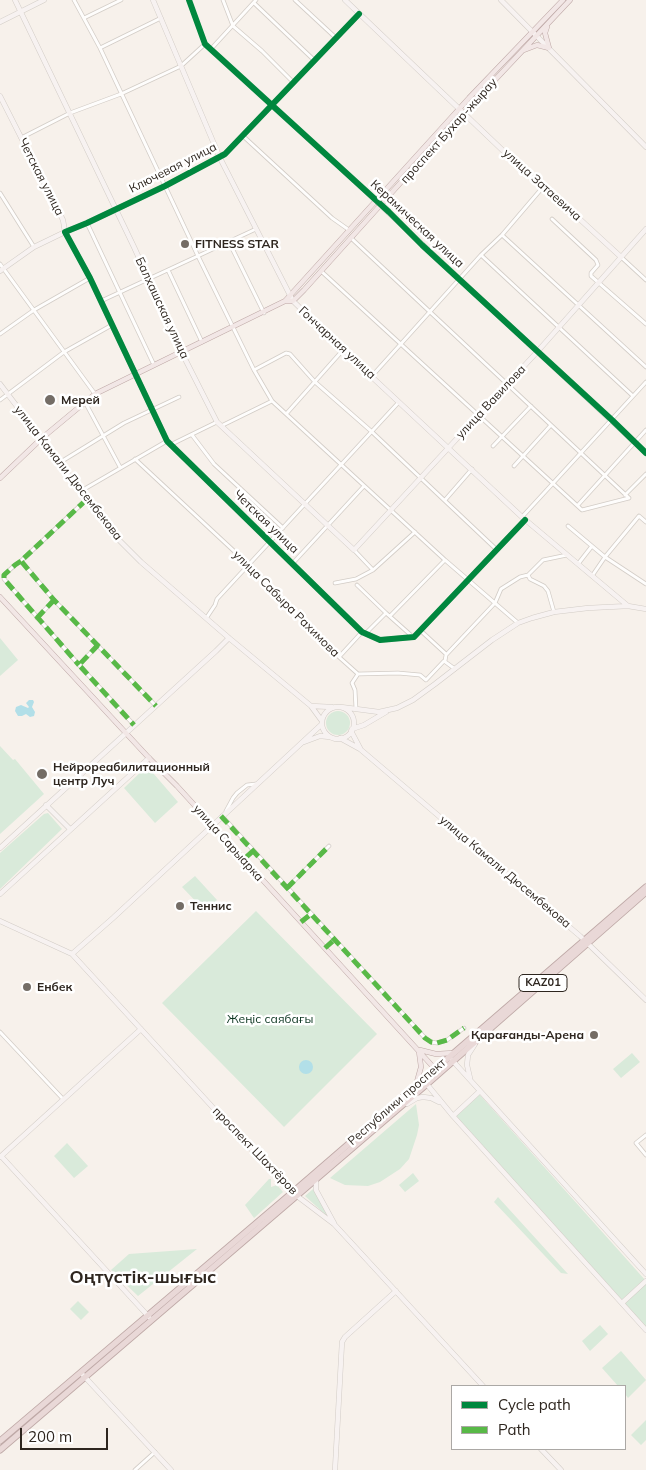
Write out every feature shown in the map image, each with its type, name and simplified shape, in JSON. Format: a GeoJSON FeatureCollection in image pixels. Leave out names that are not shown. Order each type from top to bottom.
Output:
{"type":"FeatureCollection","features":[{"type":"Feature","properties":{"kind":"highway","name":"Республики проспект"},"geometry":{"type":"LineString","coordinates":[[452,1057],[478,1040],[646,887]]}},
{"type":"Feature","properties":{"kind":"highway","name":"Республики проспект"},"geometry":{"type":"LineString","coordinates":[[295,1194],[316,1179],[399,1108],[452,1057],[646,892]]}},
{"type":"Feature","properties":{"kind":"highway","name":"Республики проспект"},"geometry":{"type":"LineString","coordinates":[[0,1441],[82,1375],[295,1194],[416,1085],[424,1082]]}},
{"type":"Feature","properties":{"kind":"highway","name":"Республики проспект"},"geometry":{"type":"LineString","coordinates":[[0,1450],[82,1375]]}},
{"type":"Feature","properties":{"kind":"main road","name":"проспект Бухар-жырау"},"geometry":{"type":"LineString","coordinates":[[291,299],[376,201],[532,31],[563,0]]}},
{"type":"Feature","properties":{"kind":"main road","name":"проспект Бухар-жырау"},"geometry":{"type":"LineString","coordinates":[[291,299],[351,238],[570,0]]}},
{"type":"Feature","properties":{"kind":"main road"},"geometry":{"type":"LineString","coordinates":[[523,50],[537,45],[548,48],[545,33],[547,25]]}},
{"type":"Feature","properties":{"kind":"main road"},"geometry":{"type":"LineString","coordinates":[[0,478],[42,438],[95,394],[291,299]]}},
{"type":"Feature","properties":{"kind":"main road","name":"улица Сарыарка"},"geometry":{"type":"LineString","coordinates":[[0,596],[149,758],[178,786],[437,1071]]}},
{"type":"Feature","properties":{"kind":"main road"},"geometry":{"type":"LineString","coordinates":[[416,1085],[421,1067],[418,1049],[452,1057]]}},
{"type":"Feature","properties":{"kind":"street","name":"Балхашская улица"},"geometry":{"type":"LineString","coordinates":[[15,0],[70,112],[182,353],[219,424],[306,504],[373,570]]}},
{"type":"Feature","properties":{"kind":"street"},"geometry":{"type":"LineString","coordinates":[[0,22],[44,0]]}},
{"type":"Feature","properties":{"kind":"street"},"geometry":{"type":"LineString","coordinates":[[74,0],[100,48],[254,370],[272,401],[445,560],[518,623]]}},
{"type":"Feature","properties":{"kind":"street"},"geometry":{"type":"LineString","coordinates":[[84,18],[122,0]]}},
{"type":"Feature","properties":{"kind":"street","name":"Гончарная улица"},"geometry":{"type":"LineString","coordinates":[[153,0],[220,158],[257,228],[291,299],[343,350],[524,518],[628,606]]}},
{"type":"Feature","properties":{"kind":"street"},"geometry":{"type":"LineString","coordinates":[[21,138],[70,112],[121,94],[181,66],[205,44],[189,0]]}},
{"type":"Feature","properties":{"kind":"street"},"geometry":{"type":"LineString","coordinates":[[223,0],[233,26],[262,51],[294,83]]}},
{"type":"Feature","properties":{"kind":"street"},"geometry":{"type":"LineString","coordinates":[[295,0],[336,38]]}},
{"type":"Feature","properties":{"kind":"street"},"geometry":{"type":"LineString","coordinates":[[345,0],[358,14]]}},
{"type":"Feature","properties":{"kind":"street"},"geometry":{"type":"LineString","coordinates":[[501,0],[646,147]]}},
{"type":"Feature","properties":{"kind":"street"},"geometry":{"type":"LineString","coordinates":[[211,49],[255,1],[315,61]]}},
{"type":"Feature","properties":{"kind":"street","name":"Ключевая улица"},"geometry":{"type":"LineString","coordinates":[[1,268],[65,232],[165,186],[220,158],[272,106],[358,14]]}},
{"type":"Feature","properties":{"kind":"street","name":"улица Затаевича"},"geometry":{"type":"LineString","coordinates":[[358,14],[543,187],[621,257]]}},
{"type":"Feature","properties":{"kind":"street"},"geometry":{"type":"LineString","coordinates":[[100,48],[161,18]]}},
{"type":"Feature","properties":{"kind":"street","name":"Керамическая улица"},"geometry":{"type":"LineString","coordinates":[[205,44],[646,452]]}},
{"type":"Feature","properties":{"kind":"street","name":"Четская улица"},"geometry":{"type":"LineString","coordinates":[[0,96],[63,220],[65,232],[90,278],[151,411],[168,443],[364,633]]}},
{"type":"Feature","properties":{"kind":"street"},"geometry":{"type":"LineString","coordinates":[[243,136],[332,218],[350,230]]}},
{"type":"Feature","properties":{"kind":"street"},"geometry":{"type":"LineString","coordinates":[[372,376],[481,255],[502,235],[543,187]]}},
{"type":"Feature","properties":{"kind":"street"},"geometry":{"type":"LineString","coordinates":[[0,193],[34,248]]}},
{"type":"Feature","properties":{"kind":"street"},"geometry":{"type":"LineString","coordinates":[[552,219],[596,260],[598,265],[591,276],[646,324]]}},
{"type":"Feature","properties":{"kind":"street"},"geometry":{"type":"LineString","coordinates":[[87,223],[155,365]]}},
{"type":"Feature","properties":{"kind":"street"},"geometry":{"type":"LineString","coordinates":[[101,302],[257,228]]}},
{"type":"Feature","properties":{"kind":"street","name":"улица Вавилова"},"geometry":{"type":"LineString","coordinates":[[354,550],[537,352],[646,229]]}},
{"type":"Feature","properties":{"kind":"street"},"geometry":{"type":"LineString","coordinates":[[502,235],[646,367]]}},
{"type":"Feature","properties":{"kind":"street"},"geometry":{"type":"LineString","coordinates":[[321,270],[582,510],[629,498],[351,238]]}},
{"type":"Feature","properties":{"kind":"street"},"geometry":{"type":"LineString","coordinates":[[229,242],[264,313]]}},
{"type":"Feature","properties":{"kind":"street"},"geometry":{"type":"LineString","coordinates":[[481,255],[634,396]]}},
{"type":"Feature","properties":{"kind":"street"},"geometry":{"type":"LineString","coordinates":[[621,257],[646,280]]}},
{"type":"Feature","properties":{"kind":"street"},"geometry":{"type":"LineString","coordinates":[[1,268],[95,394]]}},
{"type":"Feature","properties":{"kind":"street","name":"Балхашская улица"},"geometry":{"type":"LineString","coordinates":[[168,270],[202,343]]}},
{"type":"Feature","properties":{"kind":"street"},"geometry":{"type":"LineString","coordinates":[[0,334],[34,310],[90,278]]}},
{"type":"Feature","properties":{"kind":"street"},"geometry":{"type":"LineString","coordinates":[[0,400],[64,352],[112,325]]}},
{"type":"Feature","properties":{"kind":"street"},"geometry":{"type":"LineString","coordinates":[[287,414],[343,350]]}},
{"type":"Feature","properties":{"kind":"street"},"geometry":{"type":"LineString","coordinates":[[254,370],[288,353],[315,382],[371,431],[498,550]]}},
{"type":"Feature","properties":{"kind":"street"},"geometry":{"type":"LineString","coordinates":[[364,633],[380,640],[413,637],[421,631],[498,550],[553,483],[646,382]]}},
{"type":"Feature","properties":{"kind":"street","name":"улица Камали Дюсембекова"},"geometry":{"type":"LineString","coordinates":[[0,384],[108,529],[206,618],[311,706],[322,723]]}},
{"type":"Feature","properties":{"kind":"street"},"geometry":{"type":"LineString","coordinates":[[59,462],[124,423],[179,397]]}},
{"type":"Feature","properties":{"kind":"street"},"geometry":{"type":"LineString","coordinates":[[80,492],[120,467],[168,443],[272,401]]}},
{"type":"Feature","properties":{"kind":"street"},"geometry":{"type":"LineString","coordinates":[[84,402],[120,467]]}},
{"type":"Feature","properties":{"kind":"street"},"geometry":{"type":"LineString","coordinates":[[206,618],[217,599],[399,402]]}},
{"type":"Feature","properties":{"kind":"street"},"geometry":{"type":"LineString","coordinates":[[493,446],[531,406]]}},
{"type":"Feature","properties":{"kind":"street"},"geometry":{"type":"LineString","coordinates":[[514,466],[551,425]]}},
{"type":"Feature","properties":{"kind":"street"},"geometry":{"type":"LineString","coordinates":[[578,505],[646,430]]}},
{"type":"Feature","properties":{"kind":"street"},"geometry":{"type":"LineString","coordinates":[[192,434],[214,464],[283,528]]}},
{"type":"Feature","properties":{"kind":"street","name":"улица Сабыра Рахимова"},"geometry":{"type":"LineString","coordinates":[[135,459],[249,565],[358,674]]}},
{"type":"Feature","properties":{"kind":"street"},"geometry":{"type":"LineString","coordinates":[[445,500],[472,469]]}},
{"type":"Feature","properties":{"kind":"street"},"geometry":{"type":"LineString","coordinates":[[625,494],[646,474]]}},
{"type":"Feature","properties":{"kind":"street"},"geometry":{"type":"LineString","coordinates":[[292,563],[364,486]]}},
{"type":"Feature","properties":{"kind":"street"},"geometry":{"type":"LineString","coordinates":[[86,500],[4,575],[4,579],[134,725]]}},
{"type":"Feature","properties":{"kind":"street"},"geometry":{"type":"LineString","coordinates":[[592,576],[639,516],[646,522]]}},
{"type":"Feature","properties":{"kind":"street"},"geometry":{"type":"LineString","coordinates":[[568,526],[605,557],[646,584]]}},
{"type":"Feature","properties":{"kind":"street"},"geometry":{"type":"LineString","coordinates":[[335,583],[356,579],[373,570],[416,532]]}},
{"type":"Feature","properties":{"kind":"street"},"geometry":{"type":"LineString","coordinates":[[578,564],[592,546]]}},
{"type":"Feature","properties":{"kind":"street"},"geometry":{"type":"LineString","coordinates":[[356,710],[355,690],[352,684],[358,674],[420,675],[426,680],[445,661],[446,654],[495,603],[502,589],[520,577],[528,575],[543,560],[567,555]]}},
{"type":"Feature","properties":{"kind":"street"},"geometry":{"type":"LineString","coordinates":[[390,616],[445,560]]}},
{"type":"Feature","properties":{"kind":"street"},"geometry":{"type":"LineString","coordinates":[[21,561],[54,600],[156,706]]}},
{"type":"Feature","properties":{"kind":"street"},"geometry":{"type":"LineString","coordinates":[[528,575],[530,579],[544,586],[548,591],[554,612]]}},
{"type":"Feature","properties":{"kind":"street"},"geometry":{"type":"LineString","coordinates":[[357,585],[413,637]]}},
{"type":"Feature","properties":{"kind":"street"},"geometry":{"type":"LineString","coordinates":[[37,618],[54,600]]}},
{"type":"Feature","properties":{"kind":"street"},"geometry":{"type":"LineString","coordinates":[[340,738],[389,710],[413,700],[492,640],[518,623],[554,612],[628,606],[644,608]]}},
{"type":"Feature","properties":{"kind":"street"},"geometry":{"type":"LineString","coordinates":[[339,657],[386,613]]}},
{"type":"Feature","properties":{"kind":"street"},"geometry":{"type":"LineString","coordinates":[[421,631],[446,654]]}},
{"type":"Feature","properties":{"kind":"street"},"geometry":{"type":"LineString","coordinates":[[0,848],[229,638]]}},
{"type":"Feature","properties":{"kind":"street"},"geometry":{"type":"LineString","coordinates":[[79,665],[98,645]]}},
{"type":"Feature","properties":{"kind":"street"},"geometry":{"type":"LineString","coordinates":[[445,661],[455,669]]}},
{"type":"Feature","properties":{"kind":"street"},"geometry":{"type":"LineString","coordinates":[[311,706],[379,712],[389,710]]}},
{"type":"Feature","properties":{"kind":"street"},"geometry":{"type":"LineString","coordinates":[[72,954],[301,744],[322,723],[327,712],[339,707]]}},
{"type":"Feature","properties":{"kind":"street"},"geometry":{"type":"LineString","coordinates":[[339,707],[352,715],[354,723],[352,730],[360,749]]}},
{"type":"Feature","properties":{"kind":"street"},"geometry":{"type":"LineString","coordinates":[[322,723],[325,732],[333,738]]}},
{"type":"Feature","properties":{"kind":"street"},"geometry":{"type":"LineString","coordinates":[[301,744],[320,736],[340,738],[360,749]]}},
{"type":"Feature","properties":{"kind":"street","name":"улица Камали Дюсембекова"},"geometry":{"type":"LineString","coordinates":[[360,749],[587,942],[646,1000]]}},
{"type":"Feature","properties":{"kind":"street"},"geometry":{"type":"LineString","coordinates":[[0,894],[149,758]]}},
{"type":"Feature","properties":{"kind":"street"},"geometry":{"type":"LineString","coordinates":[[46,805],[70,829]]}},
{"type":"Feature","properties":{"kind":"street"},"geometry":{"type":"LineString","coordinates":[[221,816],[425,1038],[437,1043],[447,1040],[464,1028]]}},
{"type":"Feature","properties":{"kind":"street"},"geometry":{"type":"LineString","coordinates":[[287,888],[329,846]]}},
{"type":"Feature","properties":{"kind":"street"},"geometry":{"type":"LineString","coordinates":[[244,860],[253,851]]}},
{"type":"Feature","properties":{"kind":"street"},"geometry":{"type":"LineString","coordinates":[[301,922],[311,914]]}},
{"type":"Feature","properties":{"kind":"street","name":"проспект Шахтёров"},"geometry":{"type":"LineString","coordinates":[[0,921],[72,954],[254,1153],[295,1194],[334,1224],[482,1385]]}},
{"type":"Feature","properties":{"kind":"street"},"geometry":{"type":"LineString","coordinates":[[325,948],[334,940]]}},
{"type":"Feature","properties":{"kind":"street"},"geometry":{"type":"LineString","coordinates":[[141,1029],[0,1157],[149,1318]]}},
{"type":"Feature","properties":{"kind":"street"},"geometry":{"type":"LineString","coordinates":[[0,1032],[62,1099]]}},
{"type":"Feature","properties":{"kind":"street"},"geometry":{"type":"LineString","coordinates":[[130,1039],[143,1036],[150,1039]]}},
{"type":"Feature","properties":{"kind":"street"},"geometry":{"type":"LineString","coordinates":[[471,1082],[467,1065],[468,1055],[478,1040]]}},
{"type":"Feature","properties":{"kind":"street"},"geometry":{"type":"LineString","coordinates":[[452,1057],[471,1082],[646,1274]]}},
{"type":"Feature","properties":{"kind":"street"},"geometry":{"type":"LineString","coordinates":[[424,1082],[451,1115]]}},
{"type":"Feature","properties":{"kind":"street"},"geometry":{"type":"LineString","coordinates":[[451,1115],[480,1091]]}},
{"type":"Feature","properties":{"kind":"street"},"geometry":{"type":"LineString","coordinates":[[399,1108],[416,1098],[431,1098],[438,1101],[646,1330]]}},
{"type":"Feature","properties":{"kind":"street"},"geometry":{"type":"LineString","coordinates":[[646,1135],[636,1143],[646,1156]]}},
{"type":"Feature","properties":{"kind":"street"},"geometry":{"type":"LineString","coordinates":[[316,1179],[316,1190],[334,1224]]}},
{"type":"Feature","properties":{"kind":"street"},"geometry":{"type":"LineString","coordinates":[[622,1303],[646,1281]]}},
{"type":"Feature","properties":{"kind":"street"},"geometry":{"type":"LineString","coordinates":[[335,1470],[342,1342],[345,1337],[396,1291]]}},
{"type":"Feature","properties":{"kind":"street"},"geometry":{"type":"LineString","coordinates":[[82,1375],[171,1470]]}},
{"type":"Feature","properties":{"kind":"street"},"geometry":{"type":"LineString","coordinates":[[542,1450],[560,1470]]}},
{"type":"Feature","properties":{"kind":"street"},"geometry":{"type":"LineString","coordinates":[[135,1470],[155,1452]]}},
{"type":"Feature","properties":{"kind":"green space"},"geometry":{"type":"Polygon","coordinates":[[[0,638],[18,660],[0,676],[0,638]]]}},
{"type":"Feature","properties":{"kind":"green space"},"geometry":{"type":"Polygon","coordinates":[[[338,711],[347,714],[350,723],[347,732],[338,735],[329,732],[326,723],[329,714],[338,711]]]}},
{"type":"Feature","properties":{"kind":"green space"},"geometry":{"type":"Polygon","coordinates":[[[0,746],[13,760],[15,759],[44,794],[0,834],[0,746]]]}},
{"type":"Feature","properties":{"kind":"green space"},"geometry":{"type":"Polygon","coordinates":[[[147,766],[178,802],[155,823],[124,788],[147,766]]]}},
{"type":"Feature","properties":{"kind":"green space"},"geometry":{"type":"Polygon","coordinates":[[[48,813],[62,829],[0,889],[0,853],[44,814],[48,813]]]}},
{"type":"Feature","properties":{"kind":"green space"},"geometry":{"type":"Polygon","coordinates":[[[195,876],[217,900],[205,911],[182,887],[195,876]]]}},
{"type":"Feature","properties":{"kind":"green space","name":"Жеңіс саябағы"},"geometry":{"type":"Polygon","coordinates":[[[256,911],[377,1034],[284,1127],[162,1003],[256,911]]]}},
{"type":"Feature","properties":{"kind":"green space"},"geometry":{"type":"Polygon","coordinates":[[[632,1053],[640,1062],[621,1078],[613,1069],[632,1053]]]}},
{"type":"Feature","properties":{"kind":"green space"},"geometry":{"type":"Polygon","coordinates":[[[479,1094],[646,1281],[646,1327],[455,1115],[479,1094]]]}},
{"type":"Feature","properties":{"kind":"green space"},"geometry":{"type":"Polygon","coordinates":[[[416,1104],[419,1125],[417,1135],[409,1159],[400,1169],[380,1182],[368,1186],[345,1185],[330,1178],[416,1104]]]}},
{"type":"Feature","properties":{"kind":"green space"},"geometry":{"type":"Polygon","coordinates":[[[67,1143],[88,1166],[74,1178],[54,1156],[67,1143]]]}},
{"type":"Feature","properties":{"kind":"green space"},"geometry":{"type":"Polygon","coordinates":[[[413,1173],[419,1181],[405,1192],[399,1185],[413,1173]]]}},
{"type":"Feature","properties":{"kind":"green space"},"geometry":{"type":"Polygon","coordinates":[[[271,1179],[271,1187],[277,1185],[283,1192],[254,1218],[245,1205],[271,1179]]]}},
{"type":"Feature","properties":{"kind":"green space"},"geometry":{"type":"Polygon","coordinates":[[[313,1189],[328,1215],[328,1217],[305,1196],[313,1189]]]}},
{"type":"Feature","properties":{"kind":"green space"},"geometry":{"type":"Polygon","coordinates":[[[498,1197],[568,1274],[561,1273],[494,1202],[498,1197]]]}},
{"type":"Feature","properties":{"kind":"green space"},"geometry":{"type":"Polygon","coordinates":[[[197,1249],[138,1296],[111,1270],[129,1254],[197,1249]]]}},
{"type":"Feature","properties":{"kind":"green space"},"geometry":{"type":"Polygon","coordinates":[[[78,1301],[89,1312],[81,1320],[70,1309],[78,1301]]]}},
{"type":"Feature","properties":{"kind":"green space"},"geometry":{"type":"Polygon","coordinates":[[[600,1325],[608,1334],[590,1351],[582,1341],[600,1325]]]}},
{"type":"Feature","properties":{"kind":"green space"},"geometry":{"type":"Polygon","coordinates":[[[621,1351],[646,1380],[628,1398],[626,1395],[626,1385],[617,1385],[602,1368],[621,1351]]]}},
{"type":"Feature","properties":{"kind":"green space"},"geometry":{"type":"Polygon","coordinates":[[[646,1420],[646,1440],[641,1445],[631,1435],[646,1420]]]}},
{"type":"Feature","properties":{"kind":"water"},"geometry":{"type":"Polygon","coordinates":[[[29,700],[34,702],[32,707],[35,712],[34,716],[30,717],[26,714],[18,716],[15,711],[16,707],[21,705],[28,708],[26,703],[29,700]]]}},
{"type":"Feature","properties":{"kind":"water"},"geometry":{"type":"Polygon","coordinates":[[[303,1060],[309,1060],[313,1067],[309,1074],[303,1074],[299,1070],[299,1064],[303,1060]]]}},
{"type":"Feature","properties":{"kind":"marked path"},"geometry":{"type":"LineString","coordinates":[[86,500],[21,561],[54,600],[156,706]]}},
{"type":"Feature","properties":{"kind":"marked path"},"geometry":{"type":"LineString","coordinates":[[21,561],[4,575],[4,579],[79,665]]}},
{"type":"Feature","properties":{"kind":"marked path"},"geometry":{"type":"LineString","coordinates":[[37,618],[54,600]]}},
{"type":"Feature","properties":{"kind":"marked path"},"geometry":{"type":"LineString","coordinates":[[98,645],[79,665],[134,725]]}},
{"type":"Feature","properties":{"kind":"marked path"},"geometry":{"type":"LineString","coordinates":[[221,816],[425,1038],[437,1043],[447,1040],[464,1028]]}},
{"type":"Feature","properties":{"kind":"marked path"},"geometry":{"type":"LineString","coordinates":[[287,888],[329,846]]}},
{"type":"Feature","properties":{"kind":"marked path"},"geometry":{"type":"LineString","coordinates":[[244,859],[253,851]]}},
{"type":"Feature","properties":{"kind":"marked path"},"geometry":{"type":"LineString","coordinates":[[301,922],[311,914]]}},
{"type":"Feature","properties":{"kind":"marked path"},"geometry":{"type":"LineString","coordinates":[[325,948],[334,940]]}},
{"type":"Feature","properties":{"kind":"cycle path"},"geometry":{"type":"LineString","coordinates":[[189,0],[205,44],[389,212],[646,453]]}},
{"type":"Feature","properties":{"kind":"cycle path"},"geometry":{"type":"LineString","coordinates":[[359,14],[225,154],[165,186],[65,232],[90,278],[167,441],[362,632],[380,640],[414,637],[525,520]]}},
{"type":"Feature","properties":{"kind":"place","name":"FITNESS STAR"},"geometry":{"type":"Point","coordinates":[185,244]}},
{"type":"Feature","properties":{"kind":"place","name":"Мерей"},"geometry":{"type":"Point","coordinates":[50,400]}},
{"type":"Feature","properties":{"kind":"place","name":"Нейрореабилитационный центр Луч"},"geometry":{"type":"Point","coordinates":[42,774]}},
{"type":"Feature","properties":{"kind":"place","name":"Теннис"},"geometry":{"type":"Point","coordinates":[180,906]}},
{"type":"Feature","properties":{"kind":"place","name":"Енбек"},"geometry":{"type":"Point","coordinates":[27,987]}},
{"type":"Feature","properties":{"kind":"place","name":"Қарағанды-Арена"},"geometry":{"type":"Point","coordinates":[594,1035]}},
{"type":"Feature","properties":{"kind":"district","name":"Оңтүстік-шығыс"},"geometry":{"type":"Point","coordinates":[143,1278]}}]}
